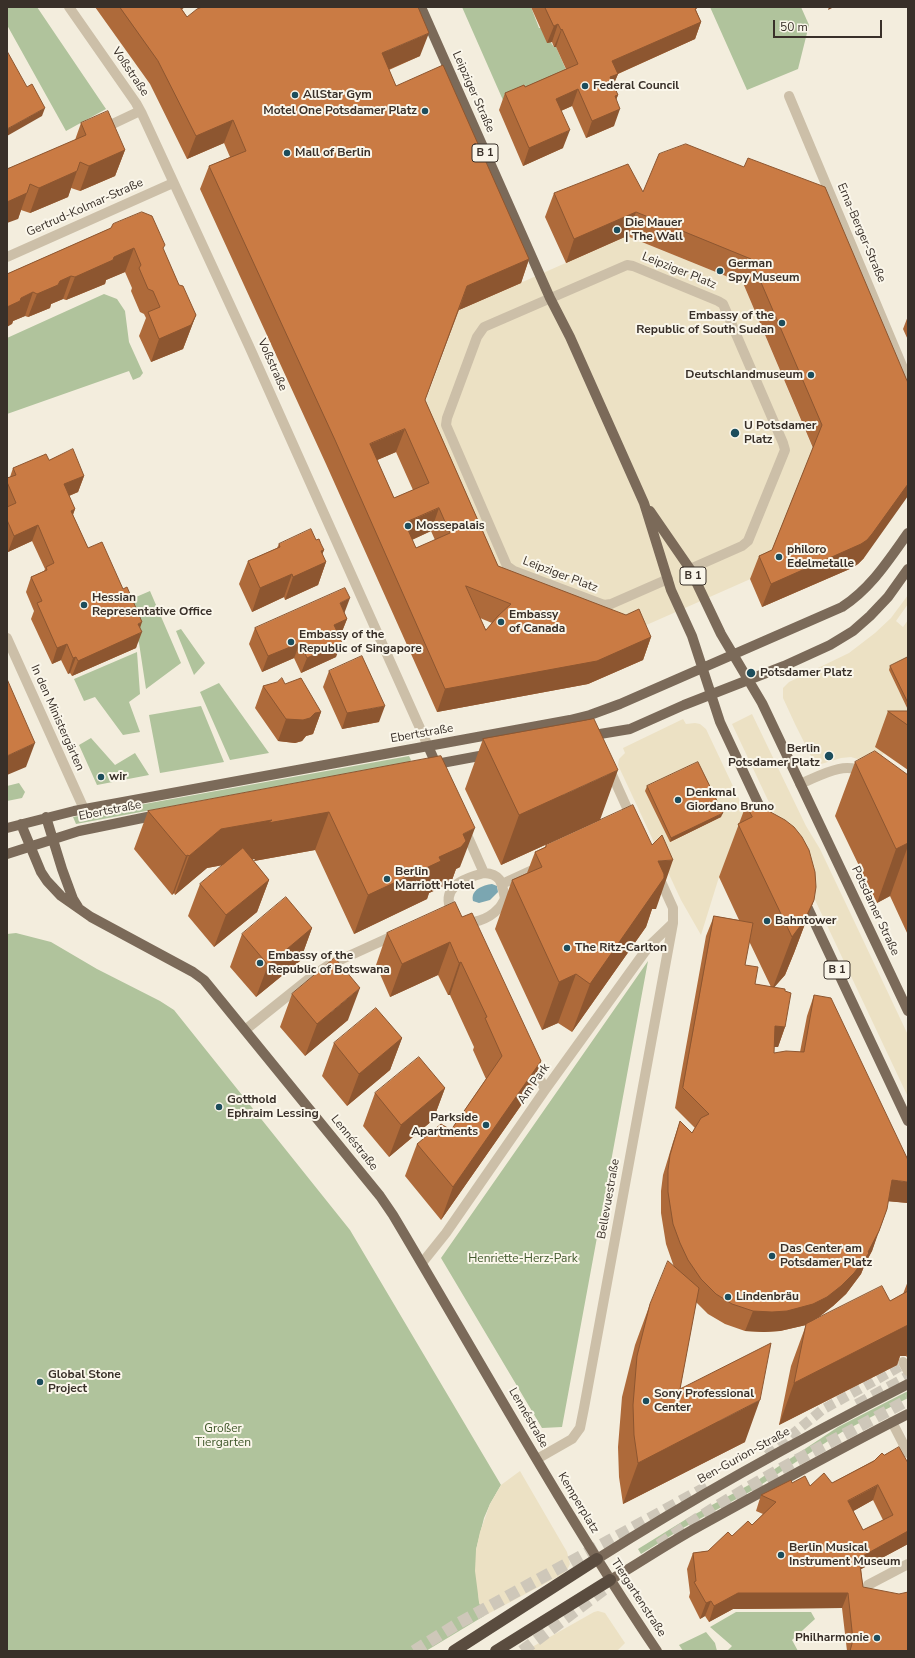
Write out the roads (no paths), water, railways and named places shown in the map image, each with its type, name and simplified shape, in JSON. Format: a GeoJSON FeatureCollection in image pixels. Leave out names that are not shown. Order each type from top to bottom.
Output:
{"type":"FeatureCollection","features":[{"type":"Feature","properties":{"kind":"highway"},"geometry":{"type":"LineString","coordinates":[[454,1651],[597,1559]]}},
{"type":"Feature","properties":{"kind":"highway"},"geometry":{"type":"LineString","coordinates":[[496,1651],[610,1580]]}},
{"type":"Feature","properties":{"kind":"main road","name":"Leipziger Straße"},"geometry":{"type":"LineString","coordinates":[[421,7],[550,298]]}},
{"type":"Feature","properties":{"kind":"main road","name":"B 1"},"geometry":{"type":"LineString","coordinates":[[550,298],[570,337],[644,503],[668,579],[692,636],[720,722],[768,824]]}},
{"type":"Feature","properties":{"kind":"main road","name":"B 1"},"geometry":{"type":"LineString","coordinates":[[644,503],[690,569],[718,627],[764,708],[800,784]]}},
{"type":"Feature","properties":{"kind":"main road"},"geometry":{"type":"LineString","coordinates":[[590,715],[620,704],[832,612],[850,602],[872,583],[907,535]]}},
{"type":"Feature","properties":{"kind":"main road"},"geometry":{"type":"LineString","coordinates":[[578,738],[630,729],[679,707],[784,666],[830,645],[853,631],[879,608],[908,569]]}},
{"type":"Feature","properties":{"kind":"main road","name":"Ebertstraße"},"geometry":{"type":"LineString","coordinates":[[7,828],[46,817],[84,809],[590,715]]}},
{"type":"Feature","properties":{"kind":"main road"},"geometry":{"type":"LineString","coordinates":[[428,746],[436,764]]}},
{"type":"Feature","properties":{"kind":"main road"},"geometry":{"type":"LineString","coordinates":[[424,766],[498,753]]}},
{"type":"Feature","properties":{"kind":"main road","name":"Potsdamer Straße"},"geometry":{"type":"LineString","coordinates":[[800,784],[908,1009]]}},
{"type":"Feature","properties":{"kind":"main road","name":"Ebertstraße"},"geometry":{"type":"LineString","coordinates":[[7,854],[92,827],[166,814]]}},
{"type":"Feature","properties":{"kind":"main road"},"geometry":{"type":"LineString","coordinates":[[46,817],[73,899],[81,910]]}},
{"type":"Feature","properties":{"kind":"main road"},"geometry":{"type":"LineString","coordinates":[[21,824],[30,846]]}},
{"type":"Feature","properties":{"kind":"main road","name":"Lennéstraße"},"geometry":{"type":"LineString","coordinates":[[30,846],[47,881],[61,896],[81,910],[199,976],[245,1030],[380,1196],[393,1215],[537,1459]]}},
{"type":"Feature","properties":{"kind":"main road","name":"B 1"},"geometry":{"type":"LineString","coordinates":[[800,891],[908,1120]]}},
{"type":"Feature","properties":{"kind":"main road","name":"Ben-Gurion-Straße"},"geometry":{"type":"LineString","coordinates":[[597,1559],[683,1505],[824,1427],[908,1384]]}},
{"type":"Feature","properties":{"kind":"main road"},"geometry":{"type":"LineString","coordinates":[[610,1580],[696,1528],[741,1505],[836,1451],[908,1414]]}},
{"type":"Feature","properties":{"kind":"main road","name":"Kemperplatz"},"geometry":{"type":"LineString","coordinates":[[537,1459],[597,1559]]}},
{"type":"Feature","properties":{"kind":"main road","name":"Tiergartenstraße"},"geometry":{"type":"LineString","coordinates":[[597,1559],[657,1651]]}},
{"type":"Feature","properties":{"kind":"street","name":"Voßstraße"},"geometry":{"type":"LineString","coordinates":[[69,7],[140,111],[249,346],[428,746]]}},
{"type":"Feature","properties":{"kind":"street","name":"Erna-Berger-Straße"},"geometry":{"type":"LineString","coordinates":[[789,96],[908,380]]}},
{"type":"Feature","properties":{"kind":"street"},"geometry":{"type":"LineString","coordinates":[[90,134],[140,111]]}},
{"type":"Feature","properties":{"kind":"street","name":"Gertrud-Kolmar-Straße"},"geometry":{"type":"LineString","coordinates":[[7,257],[173,183]]}},
{"type":"Feature","properties":{"kind":"street","name":"Leipziger Platz"},"geometry":{"type":"LineString","coordinates":[[668,579],[611,604],[604,605],[512,570],[506,563],[448,430],[447,418],[477,337],[481,330],[487,326],[627,265],[633,266],[718,301],[724,306],[785,450],[748,541],[742,546],[690,569]]}},
{"type":"Feature","properties":{"kind":"street","name":"In den Ministergärten"},"geometry":{"type":"LineString","coordinates":[[7,638],[84,809]]}},
{"type":"Feature","properties":{"kind":"street"},"geometry":{"type":"LineString","coordinates":[[590,715],[601,746]]}},
{"type":"Feature","properties":{"kind":"street"},"geometry":{"type":"LineString","coordinates":[[605,759],[632,828]]}},
{"type":"Feature","properties":{"kind":"street"},"geometry":{"type":"LineString","coordinates":[[436,764],[440,774]]}},
{"type":"Feature","properties":{"kind":"street"},"geometry":{"type":"LineString","coordinates":[[800,784],[829,772],[847,767],[859,770],[876,781]]}},
{"type":"Feature","properties":{"kind":"street"},"geometry":{"type":"LineString","coordinates":[[462,822],[484,873]]}},
{"type":"Feature","properties":{"kind":"street"},"geometry":{"type":"LineString","coordinates":[[502,884],[546,864]]}},
{"type":"Feature","properties":{"kind":"street"},"geometry":{"type":"LineString","coordinates":[[655,867],[673,908],[673,923]]}},
{"type":"Feature","properties":{"kind":"street"},"geometry":{"type":"LineString","coordinates":[[484,873],[492,873],[499,878],[502,884],[505,899],[499,909],[489,916],[469,922],[458,920],[446,912],[448,898],[454,887],[464,879],[484,873]]}},
{"type":"Feature","properties":{"kind":"street"},"geometry":{"type":"LineString","coordinates":[[469,922],[475,935]]}},
{"type":"Feature","properties":{"kind":"street","name":"Am Park"},"geometry":{"type":"LineString","coordinates":[[422,1263],[446,1233],[545,1090],[648,946],[673,923]]}},
{"type":"Feature","properties":{"kind":"street","name":"Bellevuestraße"},"geometry":{"type":"LineString","coordinates":[[537,1459],[572,1439],[580,1428],[673,923]]}},
{"type":"Feature","properties":{"kind":"street"},"geometry":{"type":"LineString","coordinates":[[245,1030],[310,978],[329,965],[407,929]]}},
{"type":"Feature","properties":{"kind":"street"},"geometry":{"type":"LineString","coordinates":[[527,1049],[545,1090]]}},
{"type":"Feature","properties":{"kind":"street"},"geometry":{"type":"LineString","coordinates":[[903,1362],[908,1371]]}},
{"type":"Feature","properties":{"kind":"street"},"geometry":{"type":"LineString","coordinates":[[892,1422],[908,1453]]}},
{"type":"Feature","properties":{"kind":"street"},"geometry":{"type":"LineString","coordinates":[[868,1585],[908,1564]]}},
{"type":"Feature","properties":{"kind":"water"},"geometry":{"type":"Polygon","coordinates":[[[492,884],[497,886],[498,892],[490,900],[479,903],[473,901],[473,894],[475,891],[481,887],[492,884]]]}},
{"type":"Feature","properties":{"kind":"tunnel"},"geometry":{"type":"LineString","coordinates":[[767,1455],[822,1410],[908,1362]]}},
{"type":"Feature","properties":{"kind":"tunnel"},"geometry":{"type":"LineString","coordinates":[[857,1405],[908,1377]]}},
{"type":"Feature","properties":{"kind":"tunnel"},"geometry":{"type":"LineString","coordinates":[[659,1545],[719,1505],[813,1451],[908,1400]]}},
{"type":"Feature","properties":{"kind":"tunnel"},"geometry":{"type":"LineString","coordinates":[[414,1651],[459,1623],[707,1487]]}},
{"type":"Feature","properties":{"kind":"tunnel"},"geometry":{"type":"LineString","coordinates":[[522,1651],[611,1584]]}},
{"type":"Feature","properties":{"kind":"place","name":"Federal Council"},"geometry":{"type":"Point","coordinates":[585,86]}},
{"type":"Feature","properties":{"kind":"place","name":"AllStar Gym"},"geometry":{"type":"Point","coordinates":[295,95]}},
{"type":"Feature","properties":{"kind":"place","name":"Motel One Potsdamer Platz"},"geometry":{"type":"Point","coordinates":[425,111]}},
{"type":"Feature","properties":{"kind":"place","name":"Mall of Berlin"},"geometry":{"type":"Point","coordinates":[287,153]}},
{"type":"Feature","properties":{"kind":"place","name":"Die Mauer | The Wall"},"geometry":{"type":"Point","coordinates":[617,230]}},
{"type":"Feature","properties":{"kind":"place","name":"German Spy Museum"},"geometry":{"type":"Point","coordinates":[720,271]}},
{"type":"Feature","properties":{"kind":"place","name":"Embassy of the Republic of South Sudan"},"geometry":{"type":"Point","coordinates":[782,323]}},
{"type":"Feature","properties":{"kind":"place","name":"Deutschlandmuseum"},"geometry":{"type":"Point","coordinates":[811,375]}},
{"type":"Feature","properties":{"kind":"place","name":"U Potsdamer Platz"},"geometry":{"type":"Point","coordinates":[735,433]}},
{"type":"Feature","properties":{"kind":"place","name":"Mossepalais"},"geometry":{"type":"Point","coordinates":[408,526]}},
{"type":"Feature","properties":{"kind":"place","name":"philoro Edelmetalle"},"geometry":{"type":"Point","coordinates":[779,557]}},
{"type":"Feature","properties":{"kind":"place","name":"Hessian Representative Office"},"geometry":{"type":"Point","coordinates":[84,605]}},
{"type":"Feature","properties":{"kind":"place","name":"Embassy of Canada"},"geometry":{"type":"Point","coordinates":[501,622]}},
{"type":"Feature","properties":{"kind":"place","name":"Embassy of the Republic of Singapore"},"geometry":{"type":"Point","coordinates":[291,642]}},
{"type":"Feature","properties":{"kind":"place","name":"Potsdamer Platz"},"geometry":{"type":"Point","coordinates":[751,673]}},
{"type":"Feature","properties":{"kind":"place","name":"Berlin Potsdamer Platz"},"geometry":{"type":"Point","coordinates":[829,756]}},
{"type":"Feature","properties":{"kind":"place","name":"wir"},"geometry":{"type":"Point","coordinates":[101,777]}},
{"type":"Feature","properties":{"kind":"place","name":"Denkmal Giordano Bruno"},"geometry":{"type":"Point","coordinates":[678,800]}},
{"type":"Feature","properties":{"kind":"place","name":"Berlin Marriott Hotel"},"geometry":{"type":"Point","coordinates":[387,879]}},
{"type":"Feature","properties":{"kind":"place","name":"Bahntower"},"geometry":{"type":"Point","coordinates":[767,921]}},
{"type":"Feature","properties":{"kind":"place","name":"The Ritz-Carlton"},"geometry":{"type":"Point","coordinates":[567,948]}},
{"type":"Feature","properties":{"kind":"place","name":"Embassy of the Republic of Botswana"},"geometry":{"type":"Point","coordinates":[260,963]}},
{"type":"Feature","properties":{"kind":"place","name":"Gotthold Ephraim Lessing"},"geometry":{"type":"Point","coordinates":[219,1107]}},
{"type":"Feature","properties":{"kind":"place","name":"Parkside Apartments"},"geometry":{"type":"Point","coordinates":[486,1125]}},
{"type":"Feature","properties":{"kind":"place","name":"Das Center am Potsdamer Platz"},"geometry":{"type":"Point","coordinates":[772,1256]}},
{"type":"Feature","properties":{"kind":"place","name":"Lindenbräu"},"geometry":{"type":"Point","coordinates":[728,1297]}},
{"type":"Feature","properties":{"kind":"place","name":"Global Stone Project"},"geometry":{"type":"Point","coordinates":[40,1382]}},
{"type":"Feature","properties":{"kind":"place","name":"Sony Professional Center"},"geometry":{"type":"Point","coordinates":[646,1401]}},
{"type":"Feature","properties":{"kind":"place","name":"Berlin Musical Instrument Museum"},"geometry":{"type":"Point","coordinates":[781,1555]}},
{"type":"Feature","properties":{"kind":"place","name":"Philharmonie"},"geometry":{"type":"Point","coordinates":[877,1638]}},
{"type":"Feature","properties":{"kind":"park label","name":"Henriette-Herz-Park"},"geometry":{"type":"Point","coordinates":[523,1259]}},
{"type":"Feature","properties":{"kind":"park label","name":"Großer Tiergarten"},"geometry":{"type":"Point","coordinates":[223,1436]}}]}
